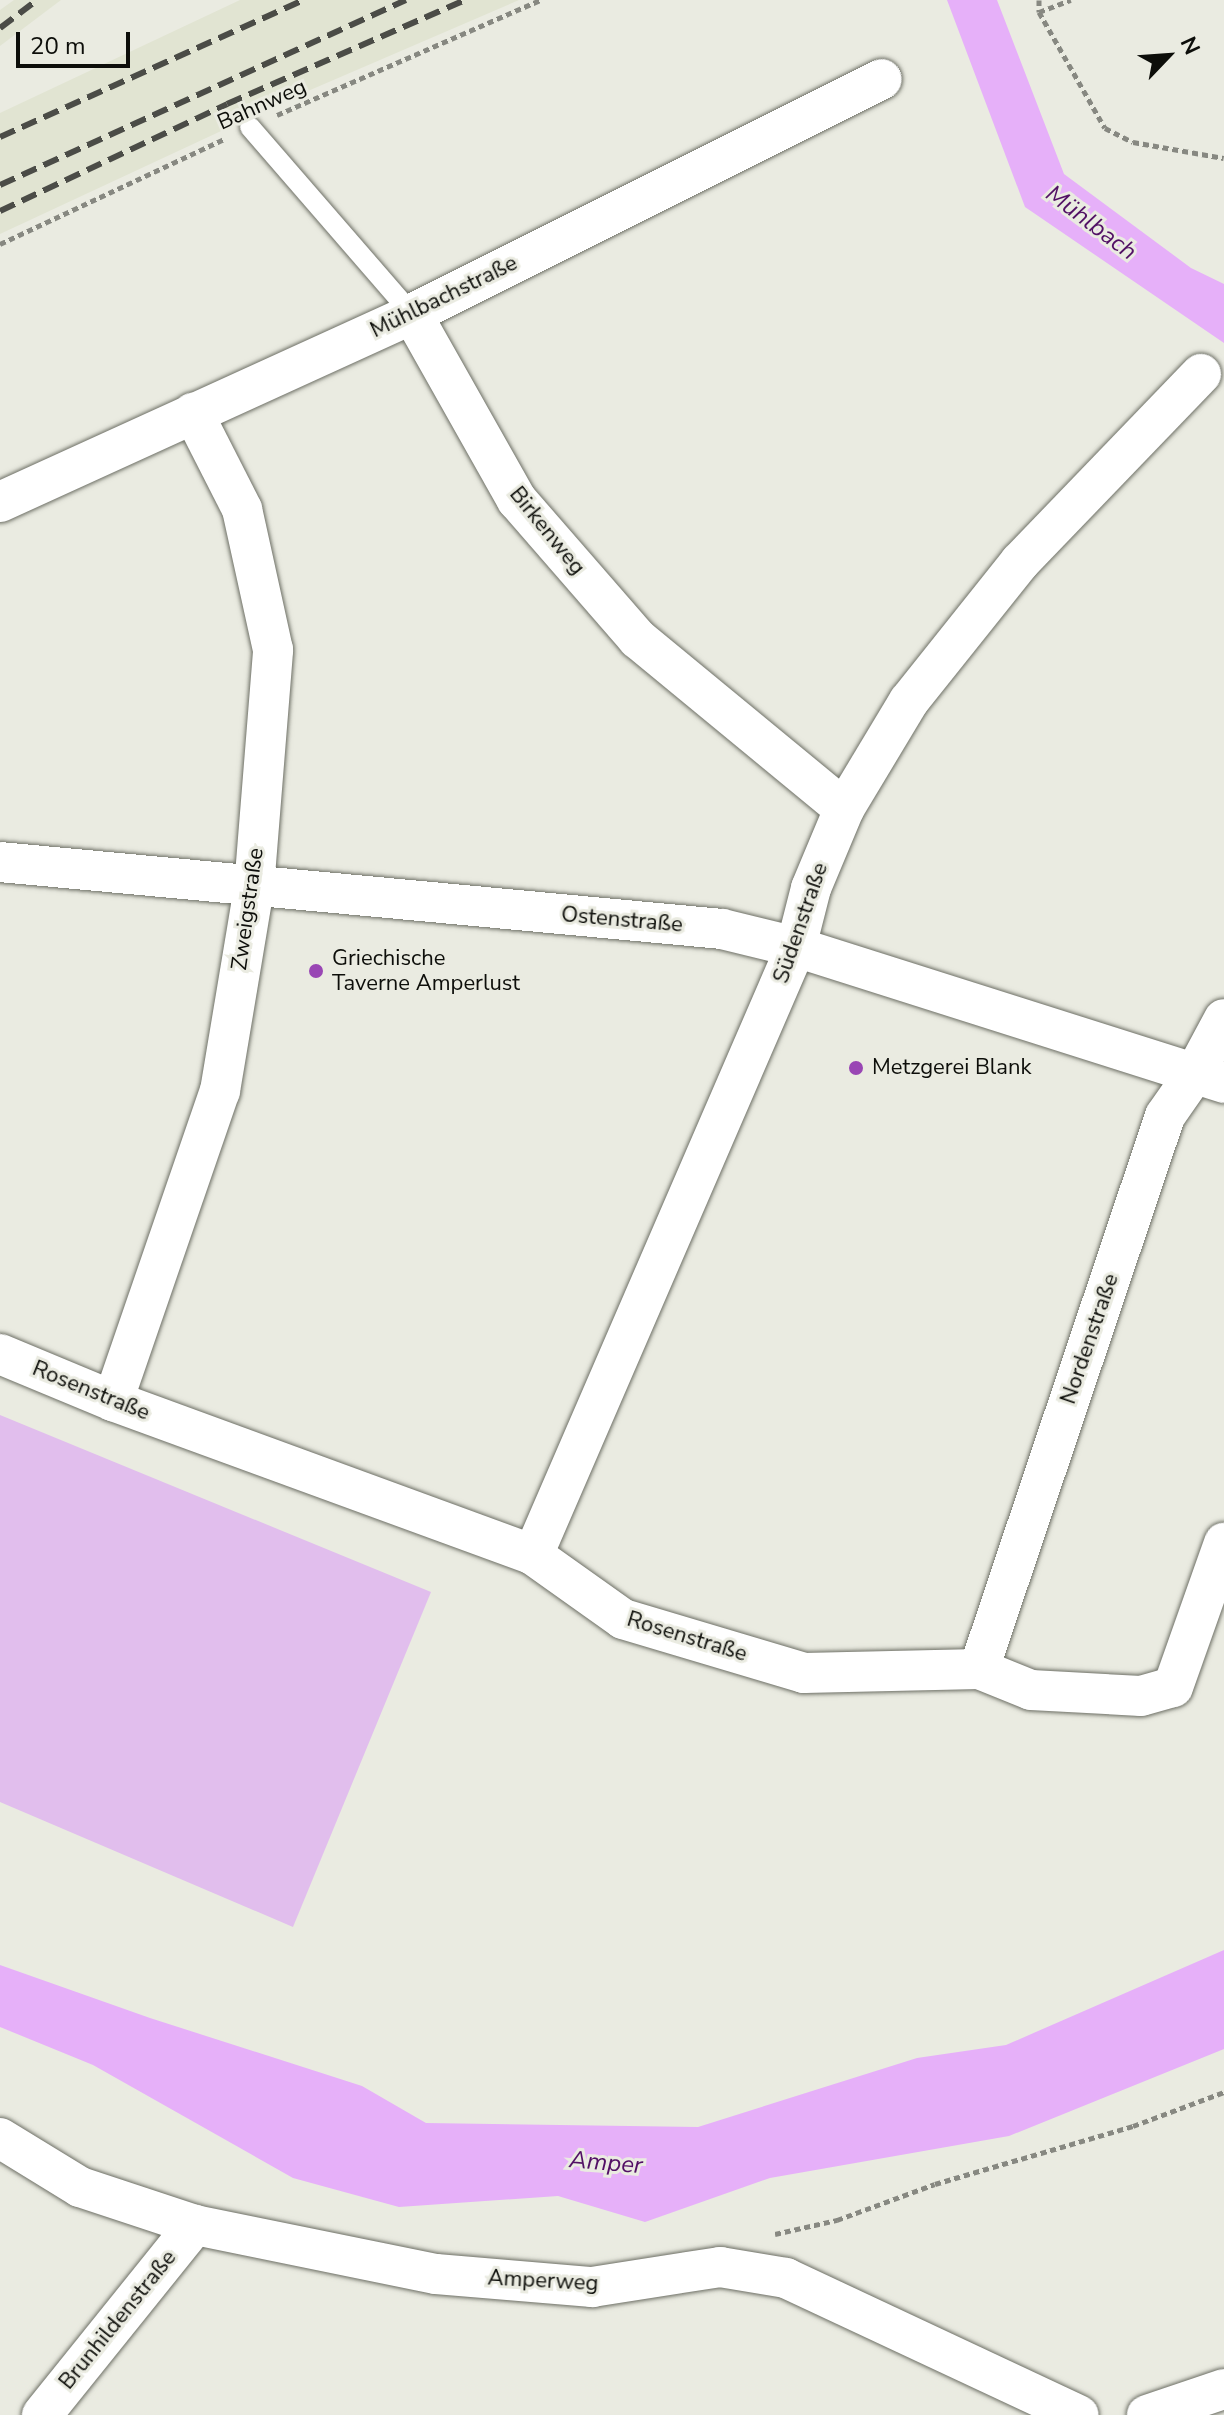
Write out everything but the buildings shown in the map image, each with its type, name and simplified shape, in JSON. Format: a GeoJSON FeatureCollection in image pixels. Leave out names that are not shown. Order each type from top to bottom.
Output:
{"type":"FeatureCollection","features":[{"type":"Feature","properties":{"kind":"street","name":"Mühlbachstraße"},"geometry":{"type":"LineString","coordinates":[[0,502],[412,314],[882,79]]}},
{"type":"Feature","properties":{"kind":"street","name":"Birkenweg"},"geometry":{"type":"LineString","coordinates":[[412,314],[517,500],[650,649],[844,809]]}},
{"type":"Feature","properties":{"kind":"street","name":"Südenstraße"},"geometry":{"type":"LineString","coordinates":[[533,1555],[796,947],[811,888],[844,809],[909,701],[1020,562],[1201,374]]}},
{"type":"Feature","properties":{"kind":"street","name":"Zweigstraße"},"geometry":{"type":"LineString","coordinates":[[113,1401],[220,1091],[254,888],[273,650],[242,509],[193,413]]}},
{"type":"Feature","properties":{"kind":"street","name":"Ostenstraße"},"geometry":{"type":"LineString","coordinates":[[0,862],[254,888],[722,929],[796,947],[1209,1078]]}},
{"type":"Feature","properties":{"kind":"street","name":"Nordenstraße"},"geometry":{"type":"LineString","coordinates":[[979,1669],[1165,1116],[1209,1078],[1224,1019]]}},
{"type":"Feature","properties":{"kind":"street","name":"Rosenstraße"},"geometry":{"type":"LineString","coordinates":[[0,1354],[113,1401],[533,1555],[623,1619],[804,1673],[979,1669],[1031,1690],[1141,1696],[1173,1687],[1220,1564]]}},
{"type":"Feature","properties":{"kind":"street","name":"Amperweg"},"geometry":{"type":"LineString","coordinates":[[0,2138],[80,2187],[195,2225],[436,2274],[592,2287],[720,2267],[786,2278],[1078,2415]]}},
{"type":"Feature","properties":{"kind":"street","name":"Brunhildenstraße"},"geometry":{"type":"LineString","coordinates":[[42,2415],[195,2225]]}},
{"type":"Feature","properties":{"kind":"street"},"geometry":{"type":"LineString","coordinates":[[1147,2415],[1224,2389]]}},
{"type":"Feature","properties":{"kind":"lane","name":"Birkenweg"},"geometry":{"type":"LineString","coordinates":[[250,127],[412,314]]}},
{"type":"Feature","properties":{"kind":"path","name":"Bahnweg"},"geometry":{"type":"LineString","coordinates":[[0,244],[250,127],[540,0]]}},
{"type":"Feature","properties":{"kind":"path"},"geometry":{"type":"LineString","coordinates":[[1039,0],[1039,12],[1105,128],[1133,142],[1224,158]]}},
{"type":"Feature","properties":{"kind":"path"},"geometry":{"type":"LineString","coordinates":[[1039,12],[1071,0]]}},
{"type":"Feature","properties":{"kind":"path"},"geometry":{"type":"LineString","coordinates":[[720,2267],[763,2237],[837,2220],[935,2184],[1133,2126],[1224,2092]]}},
{"type":"Feature","properties":{"kind":"shaded area"},"geometry":{"type":"Polygon","coordinates":[[[14,0],[61,0],[0,46],[0,10],[14,0]]]}},
{"type":"Feature","properties":{"kind":"shaded area"},"geometry":{"type":"Polygon","coordinates":[[[240,0],[519,0],[294,97],[0,234],[0,113],[240,0]]]}},
{"type":"Feature","properties":{"kind":"shaded area"},"geometry":{"type":"Polygon","coordinates":[[[0,1415],[431,1592],[293,1927],[0,1802],[0,1415]]]}},
{"type":"Feature","properties":{"kind":"water","name":"Mühlbach"},"geometry":{"type":"Polygon","coordinates":[[[947,0],[997,0],[1064,174],[1191,268],[1224,284],[1224,343],[1025,207],[947,0]]]}},
{"type":"Feature","properties":{"kind":"water","name":"Amper"},"geometry":{"type":"Polygon","coordinates":[[[1224,1950],[1224,2049],[1009,2136],[770,2178],[645,2222],[558,2196],[399,2207],[293,2178],[93,2065],[0,2027],[0,1965],[150,2018],[362,2086],[426,2123],[698,2127],[917,2058],[1006,2045],[1224,1950]]]}},
{"type":"Feature","properties":{"kind":"railway"},"geometry":{"type":"LineString","coordinates":[[0,28],[37,0]]}},
{"type":"Feature","properties":{"kind":"railway"},"geometry":{"type":"LineString","coordinates":[[0,137],[304,0]]}},
{"type":"Feature","properties":{"kind":"railway"},"geometry":{"type":"LineString","coordinates":[[0,185],[406,0]]}},
{"type":"Feature","properties":{"kind":"railway"},"geometry":{"type":"LineString","coordinates":[[0,211],[227,104],[465,0]]}},
{"type":"Feature","properties":{"kind":"place","name":"Griechische Taverne Amperlust"},"geometry":{"type":"Point","coordinates":[316,971]}},
{"type":"Feature","properties":{"kind":"place","name":"Metzgerei Blank"},"geometry":{"type":"Point","coordinates":[856,1068]}}]}
